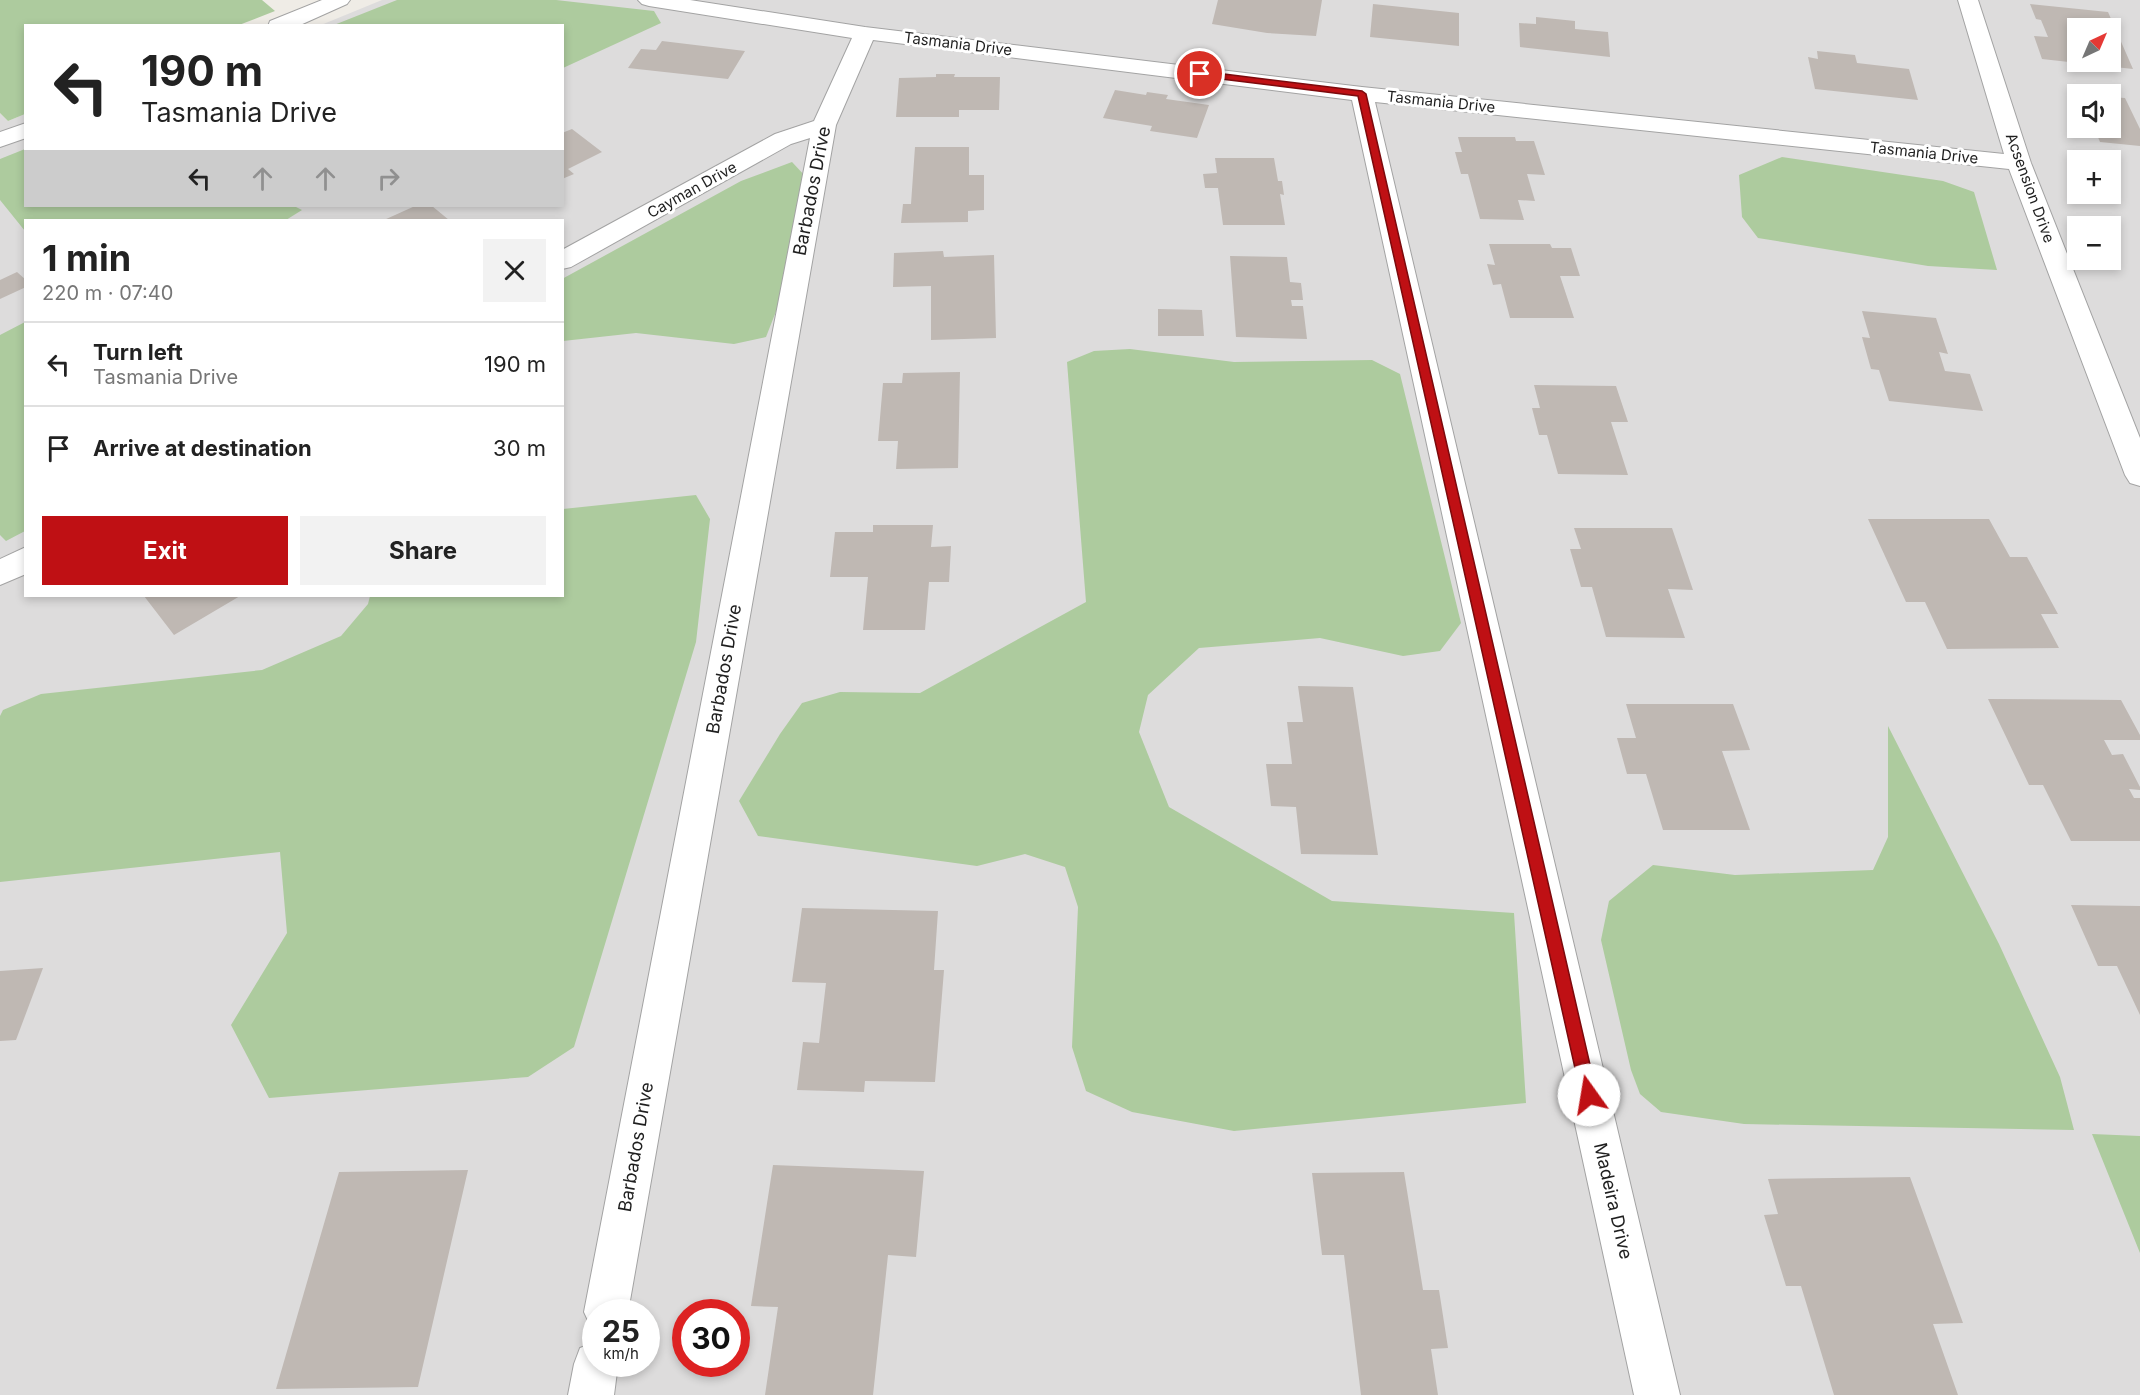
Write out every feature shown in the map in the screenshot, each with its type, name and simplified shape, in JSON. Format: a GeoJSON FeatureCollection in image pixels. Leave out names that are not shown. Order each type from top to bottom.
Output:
{"type":"FeatureCollection","features":[{"type":"Feature","properties":{"kind":"street"},"geometry":{"type":"LineString","coordinates":[[283,24],[340,0]]}},
{"type":"Feature","properties":{"kind":"street","name":"Tasmania Drive"},"geometry":{"type":"LineString","coordinates":[[649,0],[865,33],[1362,94],[2019,163]]}},
{"type":"Feature","properties":{"kind":"street","name":"Acsension Drive"},"geometry":{"type":"LineString","coordinates":[[1968,0],[2019,163],[2140,475]]}},
{"type":"Feature","properties":{"kind":"street","name":"Barbados Drive"},"geometry":{"type":"LineString","coordinates":[[608,1299],[824,125],[865,33]]}},
{"type":"Feature","properties":{"kind":"street","name":"Madeira Drive"},"geometry":{"type":"LineString","coordinates":[[1362,94],[1657,1395]]}},
{"type":"Feature","properties":{"kind":"street","name":"Cayman Drive"},"geometry":{"type":"LineString","coordinates":[[564,260],[783,139],[824,125]]}},
{"type":"Feature","properties":{"kind":"street"},"geometry":{"type":"LineString","coordinates":[[0,140],[24,131]]}},
{"type":"Feature","properties":{"kind":"street"},"geometry":{"type":"LineString","coordinates":[[591,1395],[594,1377]]}},
{"type":"Feature","properties":{"kind":"shaded area"},"geometry":{"type":"Polygon","coordinates":[[[382,0],[2140,0],[2140,1395],[0,1395],[0,113],[8,121],[24,114],[24,207],[564,207],[564,24],[323,24],[382,0]]]}},
{"type":"Feature","properties":{"kind":"green space"},"geometry":{"type":"Polygon","coordinates":[[[0,0],[262,0],[275,11],[242,24],[24,24],[24,114],[8,121],[0,113],[0,0]]]}},
{"type":"Feature","properties":{"kind":"green space"},"geometry":{"type":"Polygon","coordinates":[[[397,0],[556,0],[654,11],[661,23],[564,68],[564,24],[337,24],[397,0]]]}},
{"type":"Feature","properties":{"kind":"green space"},"geometry":{"type":"Polygon","coordinates":[[[24,149],[24,207],[296,207],[302,210],[288,219],[24,219],[24,230],[0,200],[0,159],[24,149]]]}},
{"type":"Feature","properties":{"kind":"green space"},"geometry":{"type":"Polygon","coordinates":[[[1782,157],[1943,181],[1974,192],[1997,270],[1928,266],[1758,238],[1742,217],[1739,175],[1782,157]]]}},
{"type":"Feature","properties":{"kind":"green space"},"geometry":{"type":"Polygon","coordinates":[[[792,162],[822,194],[766,337],[734,344],[636,333],[564,341],[564,278],[741,181],[792,162]]]}},
{"type":"Feature","properties":{"kind":"green space"},"geometry":{"type":"Polygon","coordinates":[[[24,323],[24,532],[6,541],[0,535],[0,335],[24,323]]]}},
{"type":"Feature","properties":{"kind":"green space"},"geometry":{"type":"Polygon","coordinates":[[[1130,349],[1234,362],[1372,360],[1400,374],[1461,623],[1440,651],[1403,656],[1320,638],[1199,648],[1148,695],[1139,732],[1169,807],[1332,901],[1514,913],[1526,1103],[1234,1131],[1132,1112],[1086,1091],[1072,1047],[1078,907],[1065,867],[1025,854],[977,866],[758,836],[739,801],[802,703],[840,692],[920,693],[1086,602],[1067,362],[1094,351],[1130,349]]]}},
{"type":"Feature","properties":{"kind":"green space"},"geometry":{"type":"Polygon","coordinates":[[[696,495],[710,519],[696,642],[574,1047],[528,1077],[269,1098],[231,1025],[287,933],[280,852],[0,882],[0,716],[3,710],[41,694],[262,670],[341,636],[368,604],[370,597],[564,597],[564,509],[696,495]]]}},
{"type":"Feature","properties":{"kind":"green space"},"geometry":{"type":"Polygon","coordinates":[[[1888,726],[1999,944],[2060,1077],[2074,1130],[1744,1124],[1661,1112],[1640,1094],[1631,1070],[1601,940],[1609,901],[1653,865],[1735,875],[1873,870],[1888,837],[1888,726]]]}},
{"type":"Feature","properties":{"kind":"green space"},"geometry":{"type":"Polygon","coordinates":[[[2092,1134],[2140,1136],[2140,1253],[2092,1134]]]}},
{"type":"Feature","properties":{"kind":"building"},"geometry":{"type":"Polygon","coordinates":[[[1218,0],[1322,0],[1316,36],[1267,33],[1212,24],[1218,0]]]}},
{"type":"Feature","properties":{"kind":"building"},"geometry":{"type":"Polygon","coordinates":[[[1373,4],[1459,13],[1459,46],[1370,37],[1373,4]]]}},
{"type":"Feature","properties":{"kind":"building"},"geometry":{"type":"Polygon","coordinates":[[[2030,4],[2108,12],[2111,18],[2067,18],[2067,62],[2042,59],[2034,36],[2048,37],[2041,20],[2036,19],[2030,4]]]}},
{"type":"Feature","properties":{"kind":"building"},"geometry":{"type":"Polygon","coordinates":[[[1536,17],[1575,21],[1575,29],[1608,32],[1610,57],[1520,47],[1519,23],[1536,24],[1536,17]]]}},
{"type":"Feature","properties":{"kind":"building"},"geometry":{"type":"Polygon","coordinates":[[[662,41],[745,51],[728,79],[628,68],[641,49],[656,50],[662,41]]]}},
{"type":"Feature","properties":{"kind":"building"},"geometry":{"type":"Polygon","coordinates":[[[2121,42],[2133,69],[2121,68],[2121,42]]]}},
{"type":"Feature","properties":{"kind":"building"},"geometry":{"type":"Polygon","coordinates":[[[1817,51],[1855,55],[1857,63],[1909,69],[1918,100],[1815,89],[1808,57],[1818,59],[1817,51]]]}},
{"type":"Feature","properties":{"kind":"building"},"geometry":{"type":"Polygon","coordinates":[[[936,74],[955,74],[954,77],[1000,77],[999,110],[959,110],[959,117],[896,117],[899,78],[936,77],[936,74]]]}},
{"type":"Feature","properties":{"kind":"building"},"geometry":{"type":"Polygon","coordinates":[[[1115,90],[1146,95],[1147,92],[1168,95],[1166,99],[1209,105],[1197,138],[1150,131],[1152,126],[1103,118],[1115,90]]]}},
{"type":"Feature","properties":{"kind":"building"},"geometry":{"type":"Polygon","coordinates":[[[2121,98],[2125,98],[2140,129],[2140,146],[2100,142],[2098,138],[2121,138],[2121,98]]]}},
{"type":"Feature","properties":{"kind":"building"},"geometry":{"type":"Polygon","coordinates":[[[572,129],[602,152],[568,169],[574,174],[564,178],[564,132],[572,129]]]}},
{"type":"Feature","properties":{"kind":"building"},"geometry":{"type":"Polygon","coordinates":[[[1458,137],[1515,137],[1516,141],[1534,141],[1545,175],[1527,174],[1535,201],[1518,200],[1524,220],[1480,219],[1468,174],[1461,174],[1455,152],[1462,152],[1458,137]]]}},
{"type":"Feature","properties":{"kind":"building"},"geometry":{"type":"Polygon","coordinates":[[[915,147],[969,147],[969,175],[984,175],[984,210],[968,211],[968,222],[901,223],[903,204],[911,204],[915,147]]]}},
{"type":"Feature","properties":{"kind":"building"},"geometry":{"type":"Polygon","coordinates":[[[1215,158],[1274,158],[1278,181],[1282,181],[1284,195],[1280,194],[1285,225],[1223,225],[1218,188],[1205,188],[1203,174],[1217,173],[1215,158]]]}},
{"type":"Feature","properties":{"kind":"building"},"geometry":{"type":"Polygon","coordinates":[[[413,207],[433,207],[448,219],[386,219],[413,207]]]}},
{"type":"Feature","properties":{"kind":"building"},"geometry":{"type":"Polygon","coordinates":[[[1489,244],[1550,244],[1552,248],[1571,248],[1580,276],[1560,276],[1574,318],[1510,318],[1501,284],[1493,285],[1487,264],[1495,265],[1489,244]]]}},
{"type":"Feature","properties":{"kind":"building"},"geometry":{"type":"Polygon","coordinates":[[[943,251],[944,257],[994,255],[996,338],[931,340],[931,286],[893,287],[894,253],[943,251]]]}},
{"type":"Feature","properties":{"kind":"building"},"geometry":{"type":"Polygon","coordinates":[[[1230,256],[1287,257],[1290,282],[1301,283],[1303,300],[1291,300],[1292,306],[1303,306],[1307,339],[1236,337],[1230,256]]]}},
{"type":"Feature","properties":{"kind":"building"},"geometry":{"type":"Polygon","coordinates":[[[17,272],[24,278],[24,288],[0,299],[0,280],[17,272]]]}},
{"type":"Feature","properties":{"kind":"building"},"geometry":{"type":"Polygon","coordinates":[[[1158,309],[1202,310],[1204,336],[1158,336],[1158,309]]]}},
{"type":"Feature","properties":{"kind":"building"},"geometry":{"type":"Polygon","coordinates":[[[1862,311],[1936,318],[1948,354],[1939,352],[1945,371],[1970,374],[1983,411],[1889,401],[1879,370],[1871,369],[1862,337],[1870,338],[1862,311]]]}},
{"type":"Feature","properties":{"kind":"building"},"geometry":{"type":"Polygon","coordinates":[[[960,372],[958,468],[896,469],[898,441],[878,441],[883,383],[902,383],[903,373],[960,372]]]}},
{"type":"Feature","properties":{"kind":"building"},"geometry":{"type":"Polygon","coordinates":[[[1534,385],[1616,386],[1628,422],[1611,422],[1628,475],[1558,474],[1547,435],[1539,435],[1532,408],[1540,408],[1534,385]]]}},
{"type":"Feature","properties":{"kind":"building"},"geometry":{"type":"Polygon","coordinates":[[[1868,519],[1989,519],[2010,557],[2027,557],[2058,614],[2041,614],[2059,648],[1947,649],[1925,602],[1906,602],[1868,519]]]}},
{"type":"Feature","properties":{"kind":"building"},"geometry":{"type":"Polygon","coordinates":[[[873,525],[933,525],[931,547],[951,546],[949,582],[929,582],[925,630],[863,630],[868,577],[830,577],[835,532],[873,532],[873,525]]]}},
{"type":"Feature","properties":{"kind":"building"},"geometry":{"type":"Polygon","coordinates":[[[1574,528],[1672,528],[1693,590],[1668,589],[1685,638],[1606,637],[1592,587],[1581,587],[1570,549],[1581,549],[1574,528]]]}},
{"type":"Feature","properties":{"kind":"building"},"geometry":{"type":"Polygon","coordinates":[[[145,597],[238,597],[174,635],[145,597]]]}},
{"type":"Feature","properties":{"kind":"building"},"geometry":{"type":"Polygon","coordinates":[[[1298,686],[1353,687],[1378,855],[1301,854],[1296,807],[1271,806],[1266,764],[1292,764],[1287,722],[1303,722],[1298,686]]]}},
{"type":"Feature","properties":{"kind":"building"},"geometry":{"type":"Polygon","coordinates":[[[1988,699],[2121,700],[2140,735],[2140,740],[2104,740],[2112,755],[2123,754],[2140,787],[2140,790],[2129,789],[2134,798],[2140,798],[2140,841],[2071,841],[2043,785],[2029,785],[1988,699]]]}},
{"type":"Feature","properties":{"kind":"building"},"geometry":{"type":"Polygon","coordinates":[[[1626,704],[1733,704],[1750,750],[1722,751],[1750,830],[1663,830],[1646,774],[1627,774],[1617,738],[1636,738],[1626,704]]]}},
{"type":"Feature","properties":{"kind":"building"},"geometry":{"type":"Polygon","coordinates":[[[2071,905],[2140,906],[2140,1015],[2117,966],[2098,966],[2071,905]]]}},
{"type":"Feature","properties":{"kind":"building"},"geometry":{"type":"Polygon","coordinates":[[[802,908],[938,911],[934,970],[944,970],[935,1082],[865,1081],[864,1092],[797,1090],[803,1042],[819,1043],[826,983],[792,982],[802,908]]]}},
{"type":"Feature","properties":{"kind":"building"},"geometry":{"type":"Polygon","coordinates":[[[43,968],[16,1040],[0,1041],[0,971],[43,968]]]}},
{"type":"Feature","properties":{"kind":"building"},"geometry":{"type":"Polygon","coordinates":[[[773,1165],[924,1171],[916,1257],[888,1255],[873,1395],[765,1395],[778,1307],[751,1306],[773,1165]]]}},
{"type":"Feature","properties":{"kind":"building"},"geometry":{"type":"Polygon","coordinates":[[[468,1170],[418,1387],[276,1389],[339,1172],[468,1170]]]}},
{"type":"Feature","properties":{"kind":"building"},"geometry":{"type":"Polygon","coordinates":[[[1404,1172],[1423,1290],[1439,1290],[1448,1348],[1431,1349],[1438,1395],[1361,1395],[1344,1255],[1322,1255],[1312,1173],[1404,1172]]]}},
{"type":"Feature","properties":{"kind":"building"},"geometry":{"type":"Polygon","coordinates":[[[1910,1177],[1963,1323],[1933,1324],[1958,1395],[1834,1395],[1801,1286],[1786,1286],[1764,1215],[1778,1214],[1768,1179],[1910,1177]]]}},
{"type":"Feature","properties":{"kind":"route"},"geometry":{"type":"LineString","coordinates":[[1200,74],[1362,94],[1589,1095]]}}]}
